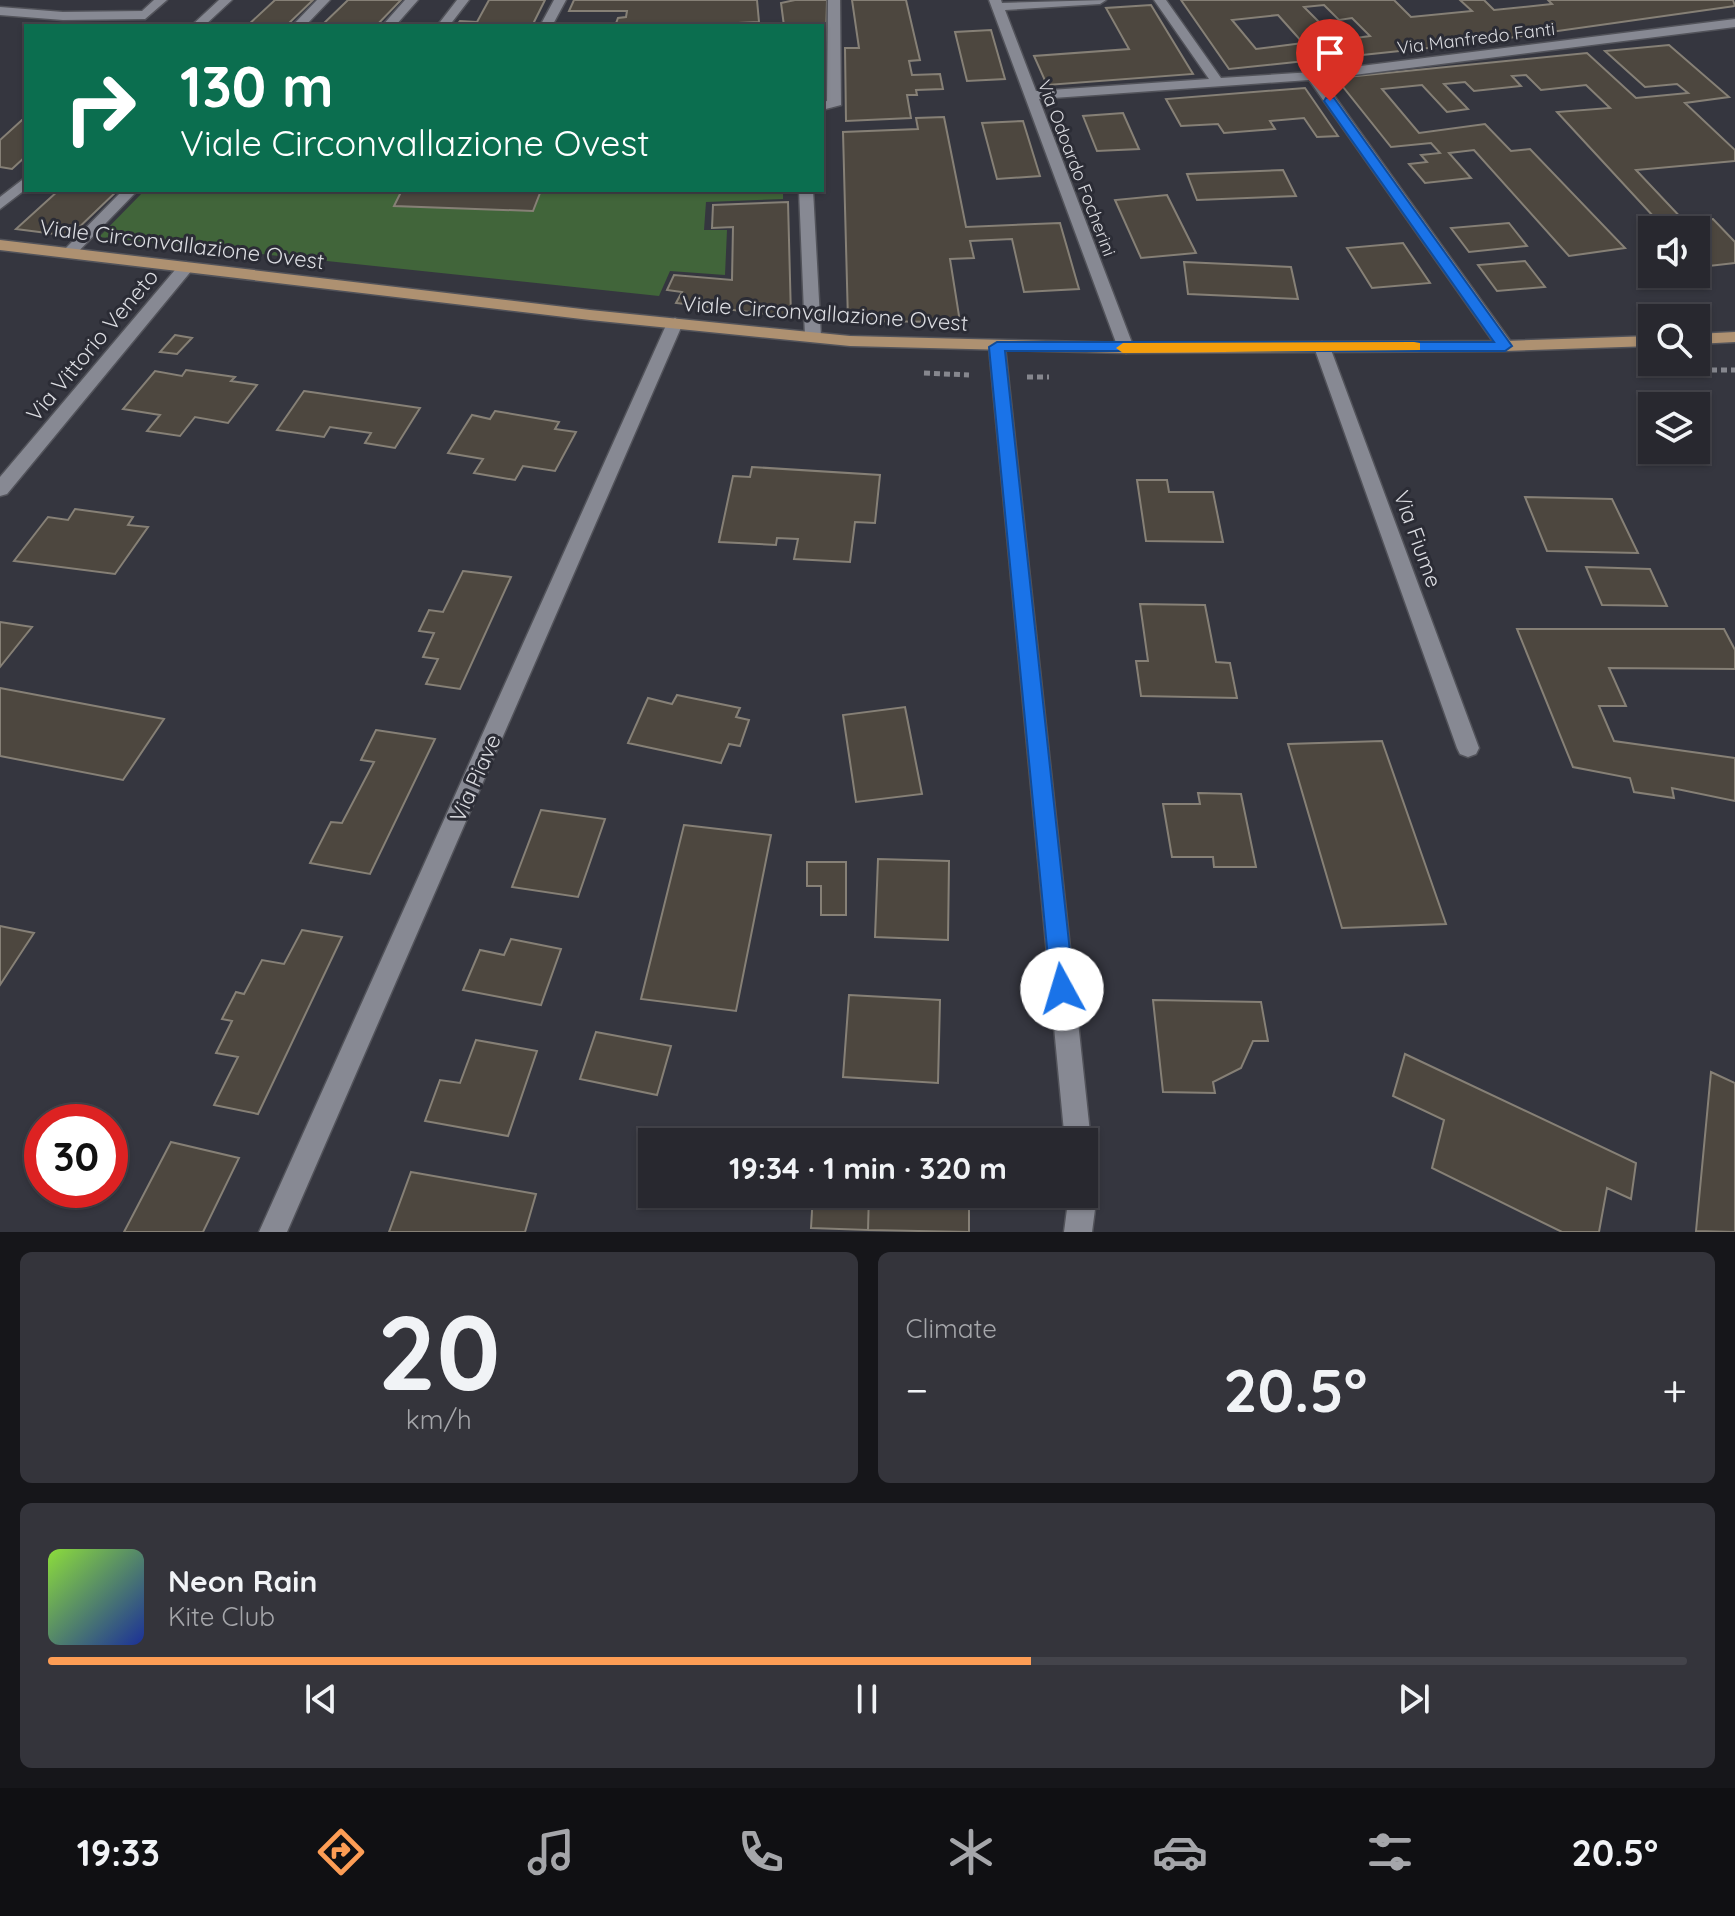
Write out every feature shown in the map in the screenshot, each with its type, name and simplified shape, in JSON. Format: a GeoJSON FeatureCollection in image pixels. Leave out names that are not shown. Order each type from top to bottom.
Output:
{"type":"FeatureCollection","features":[{"type":"Feature","properties":{"kind":"main road","name":"Viale Circonvallazione Ovest"},"geometry":{"type":"LineString","coordinates":[[0,245],[813,337],[997,347],[1126,348],[1505,346],[1638,341]]}},
{"type":"Feature","properties":{"kind":"main road"},"geometry":{"type":"LineString","coordinates":[[1710,338],[1735,337]]}},
{"type":"Feature","properties":{"kind":"street"},"geometry":{"type":"LineString","coordinates":[[0,11],[63,16],[145,15],[161,0]]}},
{"type":"Feature","properties":{"kind":"street"},"geometry":{"type":"LineString","coordinates":[[199,24],[226,0]]}},
{"type":"Feature","properties":{"kind":"street"},"geometry":{"type":"LineString","coordinates":[[300,24],[324,0]]}},
{"type":"Feature","properties":{"kind":"street"},"geometry":{"type":"LineString","coordinates":[[390,24],[412,0]]}},
{"type":"Feature","properties":{"kind":"street"},"geometry":{"type":"LineString","coordinates":[[445,24],[463,0]]}},
{"type":"Feature","properties":{"kind":"street"},"geometry":{"type":"LineString","coordinates":[[547,24],[560,0]]}},
{"type":"Feature","properties":{"kind":"street"},"geometry":{"type":"LineString","coordinates":[[824,106],[834,105],[834,0]]}},
{"type":"Feature","properties":{"kind":"street"},"geometry":{"type":"LineString","coordinates":[[996,3],[1100,0]]}},
{"type":"Feature","properties":{"kind":"street"},"geometry":{"type":"LineString","coordinates":[[1160,0],[1218,83]]}},
{"type":"Feature","properties":{"kind":"street","name":"Via Odoardo Focherini"},"geometry":{"type":"LineString","coordinates":[[996,3],[1126,348]]}},
{"type":"Feature","properties":{"kind":"street","name":"Via Manfredo Fanti"},"geometry":{"type":"LineString","coordinates":[[1029,96],[1313,76],[1735,23]]}},
{"type":"Feature","properties":{"kind":"street"},"geometry":{"type":"LineString","coordinates":[[1313,76],[1505,346]]}},
{"type":"Feature","properties":{"kind":"street"},"geometry":{"type":"LineString","coordinates":[[0,205],[24,183]]}},
{"type":"Feature","properties":{"kind":"street"},"geometry":{"type":"LineString","coordinates":[[68,254],[129,192]]}},
{"type":"Feature","properties":{"kind":"street"},"geometry":{"type":"LineString","coordinates":[[806,192],[813,337]]}},
{"type":"Feature","properties":{"kind":"street","name":"Via Vittorio Veneto"},"geometry":{"type":"LineString","coordinates":[[0,489],[186,267]]}},
{"type":"Feature","properties":{"kind":"street","name":"Via Piave"},"geometry":{"type":"LineString","coordinates":[[273,1232],[675,323]]}},
{"type":"Feature","properties":{"kind":"street"},"geometry":{"type":"LineString","coordinates":[[997,347],[1077,1128]]}},
{"type":"Feature","properties":{"kind":"street","name":"Via Fiume"},"geometry":{"type":"LineString","coordinates":[[1322,347],[1468,748]]}},
{"type":"Feature","properties":{"kind":"street"},"geometry":{"type":"LineString","coordinates":[[1078,1232],[1081,1208]]}},
{"type":"Feature","properties":{"kind":"green space"},"geometry":{"type":"Polygon","coordinates":[[[143,192],[783,192],[783,199],[706,202],[704,230],[727,230],[725,275],[670,271],[659,296],[99,237],[143,192]]]}},
{"type":"Feature","properties":{"kind":"building"},"geometry":{"type":"Polygon","coordinates":[[[275,0],[313,0],[288,24],[249,24],[275,0]]]}},
{"type":"Feature","properties":{"kind":"building"},"geometry":{"type":"Polygon","coordinates":[[[348,0],[401,0],[378,24],[323,24],[348,0]]]}},
{"type":"Feature","properties":{"kind":"building"},"geometry":{"type":"Polygon","coordinates":[[[489,0],[545,0],[533,24],[458,24],[460,21],[477,22],[489,0]]]}},
{"type":"Feature","properties":{"kind":"building"},"geometry":{"type":"Polygon","coordinates":[[[574,0],[757,0],[759,22],[616,24],[618,18],[626,17],[627,11],[569,11],[574,0]]]}},
{"type":"Feature","properties":{"kind":"building"},"geometry":{"type":"Polygon","coordinates":[[[827,0],[825,77],[824,24],[784,24],[781,3],[827,0]]]}},
{"type":"Feature","properties":{"kind":"building"},"geometry":{"type":"Polygon","coordinates":[[[852,0],[906,0],[920,60],[909,61],[912,75],[940,74],[943,89],[916,90],[917,95],[907,95],[911,118],[846,121],[845,48],[859,48],[852,0]]]}},
{"type":"Feature","properties":{"kind":"building"},"geometry":{"type":"Polygon","coordinates":[[[1181,0],[1394,0],[1411,17],[1472,11],[1460,0],[1484,0],[1494,10],[1552,4],[1548,0],[1733,0],[1735,6],[1466,44],[1229,69],[1181,0]],[[1324,5],[1304,7],[1324,27],[1336,26],[1349,39],[1370,36],[1352,18],[1339,20],[1324,5]],[[1278,15],[1232,20],[1256,49],[1303,43],[1278,15]]]}},
{"type":"Feature","properties":{"kind":"building"},"geometry":{"type":"Polygon","coordinates":[[[1151,5],[1193,74],[1047,85],[1034,56],[1129,49],[1106,8],[1151,5]]]}},
{"type":"Feature","properties":{"kind":"building"},"geometry":{"type":"Polygon","coordinates":[[[991,30],[1005,79],[967,81],[955,32],[991,30]]]}},
{"type":"Feature","properties":{"kind":"building"},"geometry":{"type":"Polygon","coordinates":[[[1669,45],[1729,97],[1685,103],[1735,150],[1735,161],[1636,170],[1679,216],[1653,216],[1557,112],[1610,108],[1586,85],[1541,90],[1526,75],[1512,76],[1521,86],[1474,91],[1465,82],[1444,84],[1468,109],[1447,112],[1422,85],[1382,89],[1419,133],[1485,124],[1511,151],[1530,149],[1625,248],[1569,256],[1474,150],[1449,153],[1471,178],[1425,183],[1409,164],[1427,162],[1421,155],[1440,153],[1431,143],[1391,147],[1336,78],[1587,53],[1636,98],[1688,93],[1677,84],[1645,87],[1605,51],[1669,45]]]}},
{"type":"Feature","properties":{"kind":"building"},"geometry":{"type":"Polygon","coordinates":[[[1305,88],[1338,136],[1317,137],[1304,118],[1270,121],[1275,129],[1224,133],[1218,124],[1181,126],[1166,99],[1305,88]]]}},
{"type":"Feature","properties":{"kind":"building"},"geometry":{"type":"Polygon","coordinates":[[[1123,113],[1139,149],[1097,151],[1083,116],[1123,113]]]}},
{"type":"Feature","properties":{"kind":"building"},"geometry":{"type":"Polygon","coordinates":[[[944,117],[966,227],[1060,223],[1079,289],[1024,292],[1012,239],[970,241],[974,258],[950,259],[960,322],[848,321],[843,132],[918,129],[916,118],[944,117]]]}},
{"type":"Feature","properties":{"kind":"building"},"geometry":{"type":"Polygon","coordinates":[[[24,120],[24,158],[12,169],[0,167],[0,140],[24,120]]]}},
{"type":"Feature","properties":{"kind":"building"},"geometry":{"type":"Polygon","coordinates":[[[1023,121],[1040,176],[997,179],[982,123],[1023,121]]]}},
{"type":"Feature","properties":{"kind":"building"},"geometry":{"type":"Polygon","coordinates":[[[1283,170],[1296,196],[1197,200],[1187,174],[1283,170]]]}},
{"type":"Feature","properties":{"kind":"building"},"geometry":{"type":"Polygon","coordinates":[[[57,192],[116,192],[70,236],[16,229],[57,192]]]}},
{"type":"Feature","properties":{"kind":"building"},"geometry":{"type":"Polygon","coordinates":[[[401,192],[540,193],[533,211],[394,206],[401,192]]]}},
{"type":"Feature","properties":{"kind":"building"},"geometry":{"type":"Polygon","coordinates":[[[1167,195],[1196,253],[1141,258],[1115,200],[1167,195]]]}},
{"type":"Feature","properties":{"kind":"building"},"geometry":{"type":"Polygon","coordinates":[[[788,202],[791,317],[676,303],[682,292],[667,290],[674,275],[732,280],[733,227],[712,228],[713,205],[788,202]]]}},
{"type":"Feature","properties":{"kind":"building"},"geometry":{"type":"Polygon","coordinates":[[[1710,219],[1735,242],[1735,263],[1710,266],[1710,219]]]}},
{"type":"Feature","properties":{"kind":"building"},"geometry":{"type":"Polygon","coordinates":[[[1509,223],[1527,246],[1469,252],[1451,228],[1509,223]]]}},
{"type":"Feature","properties":{"kind":"building"},"geometry":{"type":"Polygon","coordinates":[[[1403,243],[1430,283],[1372,288],[1347,248],[1403,243]]]}},
{"type":"Feature","properties":{"kind":"building"},"geometry":{"type":"Polygon","coordinates":[[[1525,261],[1545,287],[1497,291],[1478,265],[1525,261]]]}},
{"type":"Feature","properties":{"kind":"building"},"geometry":{"type":"Polygon","coordinates":[[[1184,262],[1291,267],[1298,299],[1188,294],[1184,262]]]}},
{"type":"Feature","properties":{"kind":"building"},"geometry":{"type":"Polygon","coordinates":[[[175,335],[192,338],[177,354],[160,352],[175,335]]]}},
{"type":"Feature","properties":{"kind":"building"},"geometry":{"type":"Polygon","coordinates":[[[186,370],[235,377],[231,381],[257,385],[228,423],[195,417],[180,436],[147,431],[160,415],[123,409],[155,371],[182,376],[186,370]]]}},
{"type":"Feature","properties":{"kind":"building"},"geometry":{"type":"Polygon","coordinates":[[[304,391],[420,408],[395,448],[365,443],[371,433],[330,427],[324,437],[277,430],[304,391]]]}},
{"type":"Feature","properties":{"kind":"building"},"geometry":{"type":"Polygon","coordinates":[[[495,411],[559,422],[555,429],[576,432],[555,471],[523,466],[515,480],[474,473],[483,459],[448,453],[472,415],[490,419],[495,411]]]}},
{"type":"Feature","properties":{"kind":"building"},"geometry":{"type":"Polygon","coordinates":[[[752,467],[880,475],[875,523],[855,522],[850,562],[794,559],[798,539],[777,538],[776,545],[719,542],[733,476],[750,477],[752,467]]]}},
{"type":"Feature","properties":{"kind":"building"},"geometry":{"type":"Polygon","coordinates":[[[1137,480],[1167,480],[1169,492],[1213,492],[1223,542],[1146,541],[1137,480]]]}},
{"type":"Feature","properties":{"kind":"building"},"geometry":{"type":"Polygon","coordinates":[[[1525,497],[1612,499],[1638,553],[1547,551],[1525,497]]]}},
{"type":"Feature","properties":{"kind":"building"},"geometry":{"type":"Polygon","coordinates":[[[75,509],[133,517],[128,525],[148,527],[115,574],[14,561],[48,517],[68,520],[75,509]]]}},
{"type":"Feature","properties":{"kind":"building"},"geometry":{"type":"Polygon","coordinates":[[[1586,567],[1650,569],[1667,606],[1602,605],[1586,567]]]}},
{"type":"Feature","properties":{"kind":"building"},"geometry":{"type":"Polygon","coordinates":[[[463,571],[511,577],[460,689],[426,684],[438,659],[423,657],[434,633],[419,631],[429,610],[443,612],[463,571]]]}},
{"type":"Feature","properties":{"kind":"building"},"geometry":{"type":"Polygon","coordinates":[[[1140,604],[1205,605],[1216,662],[1230,663],[1237,698],[1141,696],[1136,661],[1148,661],[1140,604]]]}},
{"type":"Feature","properties":{"kind":"building"},"geometry":{"type":"Polygon","coordinates":[[[0,622],[32,627],[0,667],[0,622]]]}},
{"type":"Feature","properties":{"kind":"building"},"geometry":{"type":"Polygon","coordinates":[[[1517,629],[1724,629],[1735,650],[1735,669],[1609,668],[1626,706],[1599,706],[1614,741],[1735,758],[1735,801],[1672,788],[1674,798],[1634,792],[1630,778],[1573,767],[1517,629]]]}},
{"type":"Feature","properties":{"kind":"building"},"geometry":{"type":"Polygon","coordinates":[[[0,688],[164,719],[123,780],[0,756],[0,688]]]}},
{"type":"Feature","properties":{"kind":"building"},"geometry":{"type":"Polygon","coordinates":[[[677,695],[740,708],[736,717],[749,720],[740,746],[729,744],[721,763],[628,743],[648,698],[672,704],[677,695]]]}},
{"type":"Feature","properties":{"kind":"building"},"geometry":{"type":"Polygon","coordinates":[[[905,707],[922,794],[856,802],[843,715],[905,707]]]}},
{"type":"Feature","properties":{"kind":"building"},"geometry":{"type":"Polygon","coordinates":[[[376,730],[435,739],[370,874],[310,863],[331,822],[342,823],[374,762],[361,760],[376,730]]]}},
{"type":"Feature","properties":{"kind":"building"},"geometry":{"type":"Polygon","coordinates":[[[1382,741],[1446,924],[1342,928],[1288,744],[1382,741]]]}},
{"type":"Feature","properties":{"kind":"building"},"geometry":{"type":"Polygon","coordinates":[[[1198,793],[1241,794],[1256,867],[1214,867],[1213,857],[1172,857],[1163,804],[1200,804],[1198,793]]]}},
{"type":"Feature","properties":{"kind":"building"},"geometry":{"type":"Polygon","coordinates":[[[541,810],[605,819],[578,897],[512,887],[541,810]]]}},
{"type":"Feature","properties":{"kind":"building"},"geometry":{"type":"Polygon","coordinates":[[[684,825],[771,835],[736,1011],[641,999],[684,825]]]}},
{"type":"Feature","properties":{"kind":"building"},"geometry":{"type":"Polygon","coordinates":[[[878,859],[949,861],[948,940],[875,937],[878,859]]]}},
{"type":"Feature","properties":{"kind":"building"},"geometry":{"type":"Polygon","coordinates":[[[807,862],[846,862],[846,915],[821,915],[821,886],[807,886],[807,862]]]}},
{"type":"Feature","properties":{"kind":"building"},"geometry":{"type":"Polygon","coordinates":[[[0,926],[34,933],[0,985],[0,926]]]}},
{"type":"Feature","properties":{"kind":"building"},"geometry":{"type":"Polygon","coordinates":[[[302,930],[342,937],[258,1114],[214,1105],[238,1057],[216,1053],[232,1021],[222,1019],[236,992],[244,994],[262,960],[284,964],[302,930]]]}},
{"type":"Feature","properties":{"kind":"building"},"geometry":{"type":"Polygon","coordinates":[[[511,939],[561,949],[541,1005],[463,990],[480,950],[504,955],[511,939]]]}},
{"type":"Feature","properties":{"kind":"building"},"geometry":{"type":"Polygon","coordinates":[[[849,995],[940,1000],[938,1083],[843,1077],[849,995]]]}},
{"type":"Feature","properties":{"kind":"building"},"geometry":{"type":"Polygon","coordinates":[[[1153,1000],[1261,1002],[1268,1041],[1253,1041],[1241,1068],[1213,1082],[1215,1093],[1163,1092],[1153,1000]]]}},
{"type":"Feature","properties":{"kind":"building"},"geometry":{"type":"Polygon","coordinates":[[[596,1032],[671,1046],[657,1095],[580,1079],[596,1032]]]}},
{"type":"Feature","properties":{"kind":"building"},"geometry":{"type":"Polygon","coordinates":[[[476,1040],[537,1051],[508,1136],[425,1121],[440,1080],[460,1083],[476,1040]]]}},
{"type":"Feature","properties":{"kind":"building"},"geometry":{"type":"Polygon","coordinates":[[[1405,1054],[1636,1163],[1631,1199],[1607,1188],[1599,1232],[1562,1232],[1432,1168],[1444,1120],[1393,1096],[1405,1054]]]}},
{"type":"Feature","properties":{"kind":"building"},"geometry":{"type":"Polygon","coordinates":[[[1711,1072],[1735,1083],[1735,1232],[1696,1231],[1711,1072]]]}},
{"type":"Feature","properties":{"kind":"building"},"geometry":{"type":"Polygon","coordinates":[[[171,1142],[239,1158],[203,1232],[124,1232],[171,1142]]]}},
{"type":"Feature","properties":{"kind":"building"},"geometry":{"type":"Polygon","coordinates":[[[411,1172],[536,1194],[525,1232],[389,1232],[411,1172]]]}},
{"type":"Feature","properties":{"kind":"building"},"geometry":{"type":"Polygon","coordinates":[[[812,1208],[869,1208],[868,1230],[811,1228],[812,1208]]]}},
{"type":"Feature","properties":{"kind":"building"},"geometry":{"type":"Polygon","coordinates":[[[869,1208],[969,1208],[969,1232],[868,1230],[869,1208]]]}},
{"type":"Feature","properties":{"kind":"slow traffic"},"geometry":{"type":"LineString","coordinates":[[1123,348],[1414,347]]}},
{"type":"Feature","properties":{"kind":"route"},"geometry":{"type":"LineString","coordinates":[[1062,989],[997,347],[1505,346],[1330,101]]}}]}
